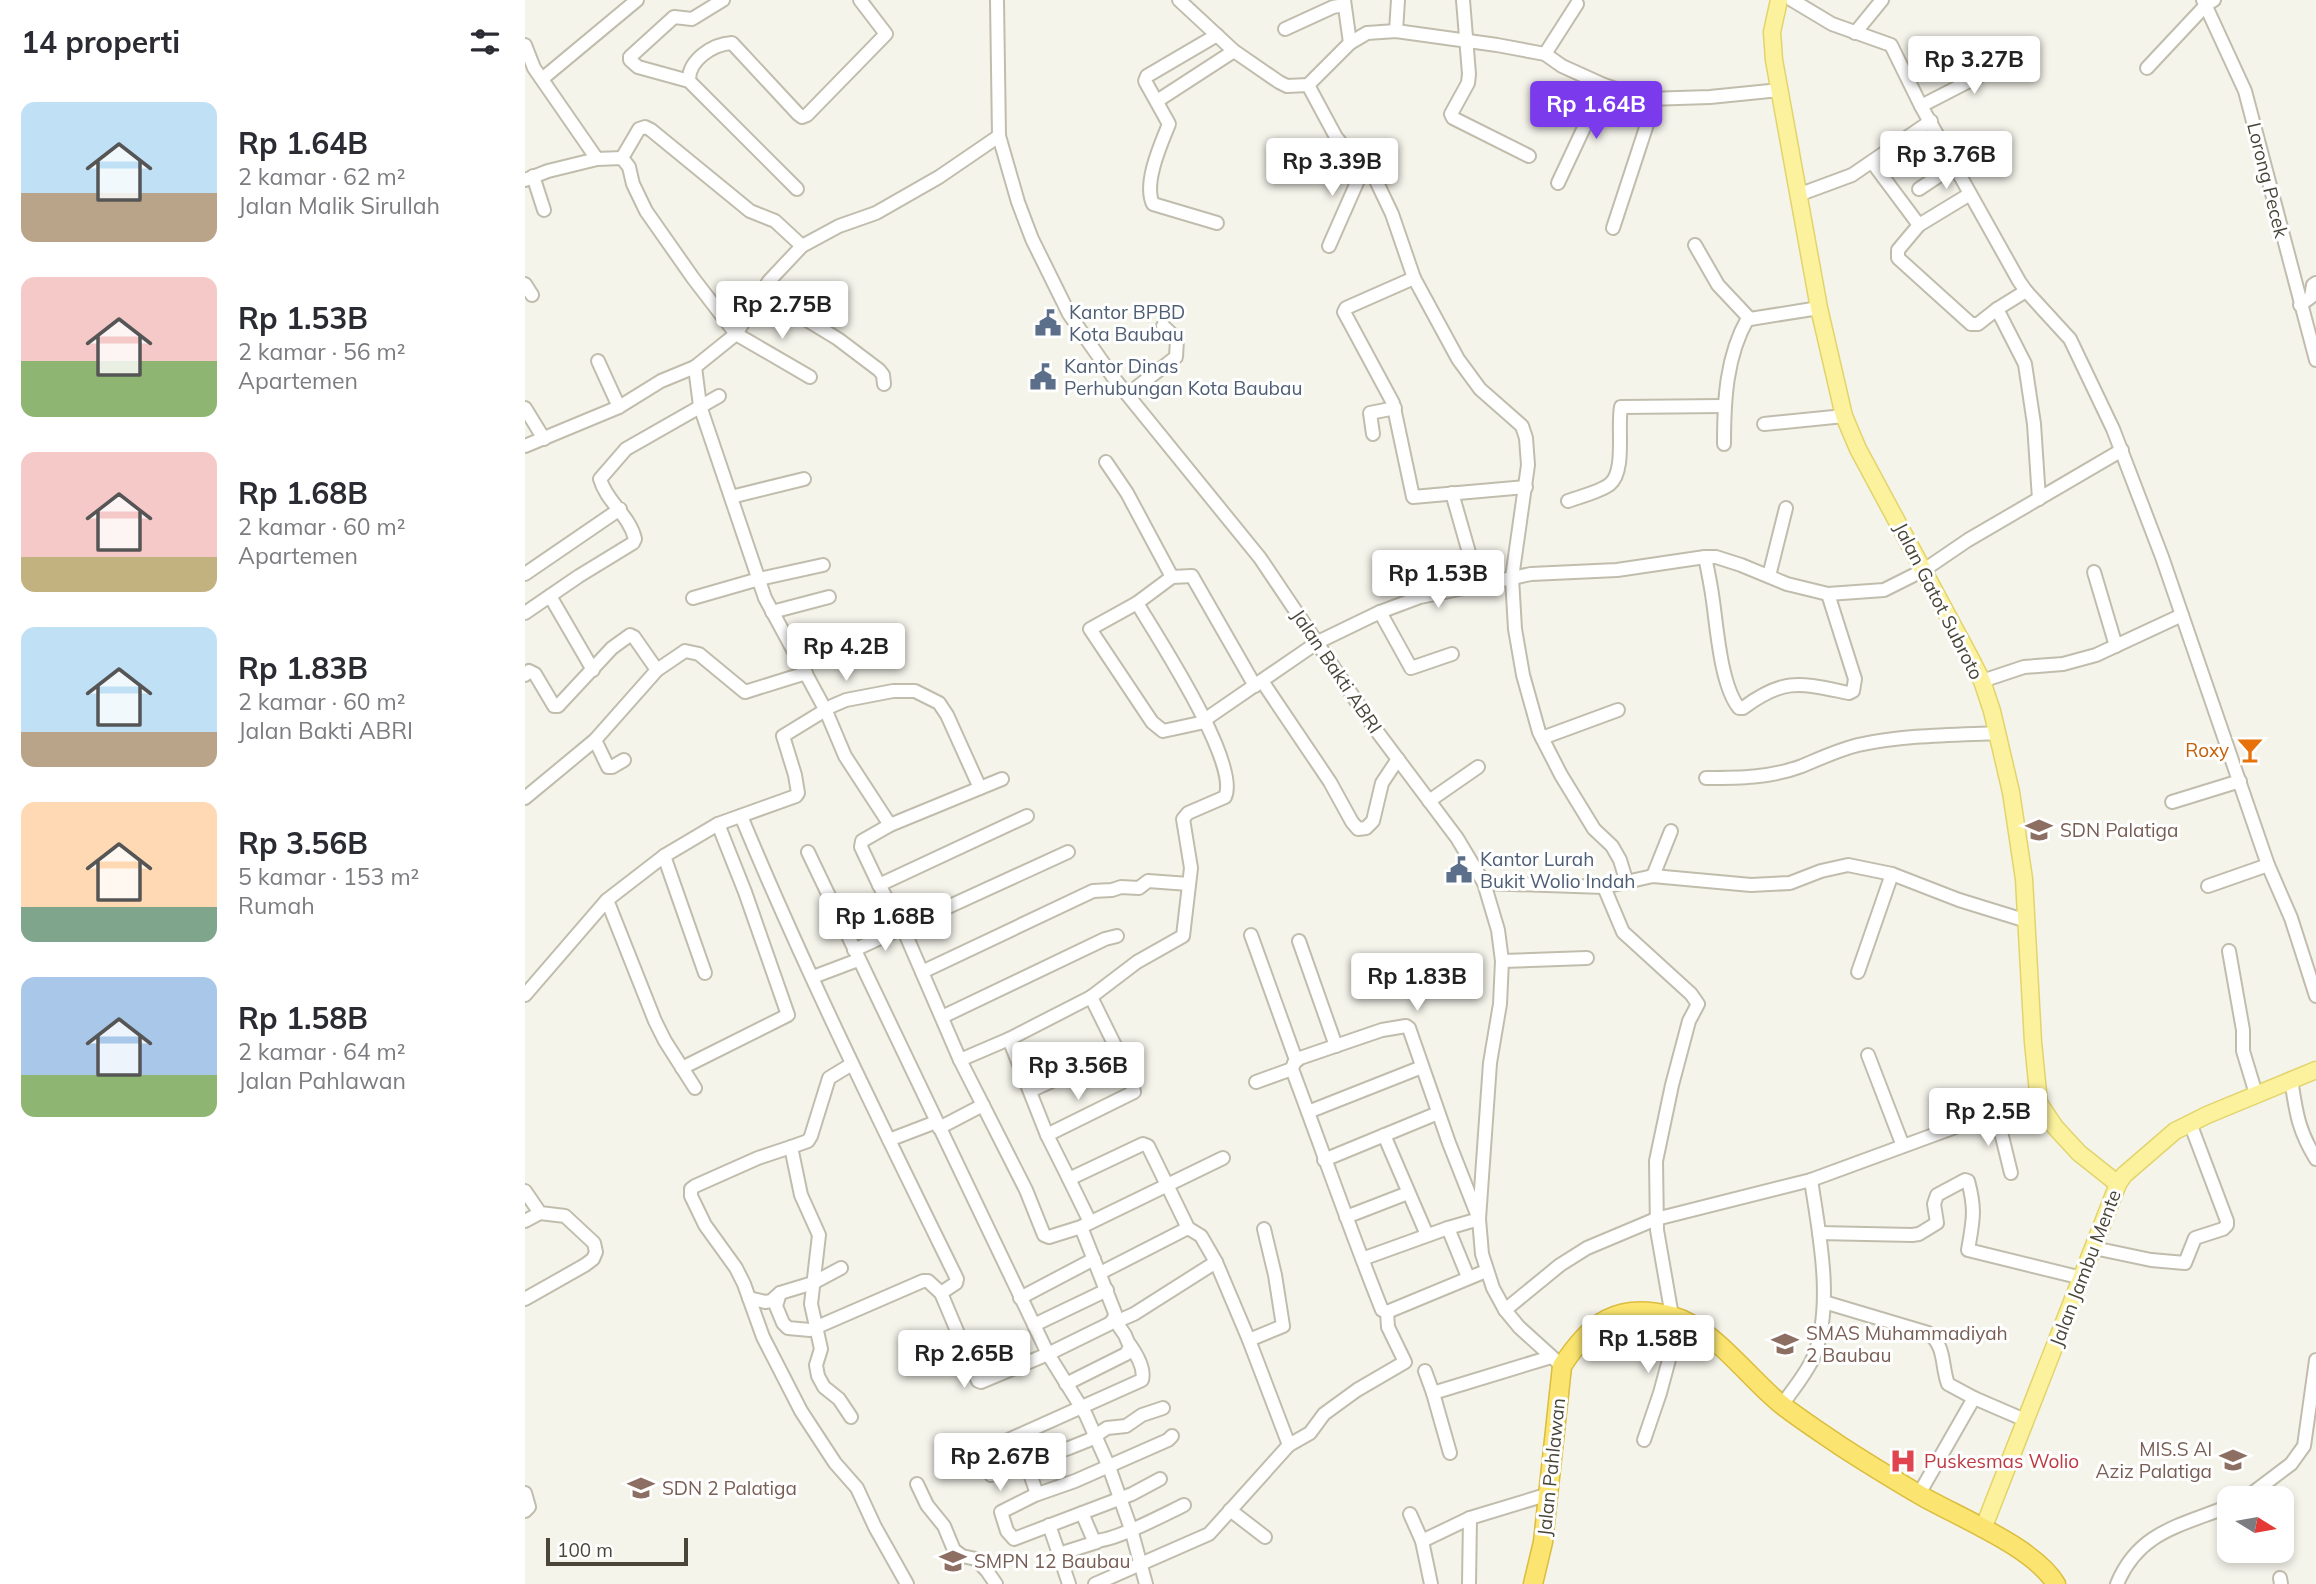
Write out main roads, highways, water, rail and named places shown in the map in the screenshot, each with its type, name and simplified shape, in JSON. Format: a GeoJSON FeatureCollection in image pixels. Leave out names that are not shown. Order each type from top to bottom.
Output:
{"type":"FeatureCollection","features":[{"type":"Feature","properties":{"kind":"highway","name":"Jalan Pahlawan"},"geometry":{"type":"LineString","coordinates":[[1533,1584],[1543,1542],[1549,1494],[1557,1361],[1602,1321],[1637,1311],[1676,1318],[1701,1331],[1781,1405],[1840,1446],[2041,1565],[2050,1573],[2056,1584]]}},
{"type":"Feature","properties":{"kind":"main road","name":"Jalan Gatot Subroto"},"geometry":{"type":"LineString","coordinates":[[1779,0],[1772,35],[1780,90],[1819,308],[1844,416],[1982,681],[1998,733],[2019,842],[2039,1103],[2055,1127],[2079,1153],[2118,1184]]}},
{"type":"Feature","properties":{"kind":"main road","name":"Jalan Jambu Mente"},"geometry":{"type":"LineString","coordinates":[[1983,1529],[2118,1184],[2124,1175],[2175,1131],[2316,1070]]}},
{"type":"Feature","properties":{"kind":"place","name":"Kantor BPBD Kota Baubau"},"geometry":{"type":"Point","coordinates":[1048,323]}},
{"type":"Feature","properties":{"kind":"place","name":"Kantor Dinas Perhubungan Kota Baubau"},"geometry":{"type":"Point","coordinates":[1043,377]}},
{"type":"Feature","properties":{"kind":"place","name":"Roxy"},"geometry":{"type":"Point","coordinates":[2250,750]}},
{"type":"Feature","properties":{"kind":"place","name":"SDN Palatiga"},"geometry":{"type":"Point","coordinates":[2039,830]}},
{"type":"Feature","properties":{"kind":"place","name":"Kantor Lurah Bukit Wolio Indah"},"geometry":{"type":"Point","coordinates":[1459,870]}},
{"type":"Feature","properties":{"kind":"place","name":"SMAS Muhammadiyah 2 Baubau"},"geometry":{"type":"Point","coordinates":[1785,1344]}},
{"type":"Feature","properties":{"kind":"place","name":"MIS.S Al Aziz Palatiga"},"geometry":{"type":"Point","coordinates":[2233,1460]}},
{"type":"Feature","properties":{"kind":"place","name":"Puskesmas Wolio"},"geometry":{"type":"Point","coordinates":[1903,1461]}},
{"type":"Feature","properties":{"kind":"place","name":"SDN 2 Palatiga"},"geometry":{"type":"Point","coordinates":[641,1488]}},
{"type":"Feature","properties":{"kind":"place","name":"SMPN 12 Baubau"},"geometry":{"type":"Point","coordinates":[953,1561]}}]}
